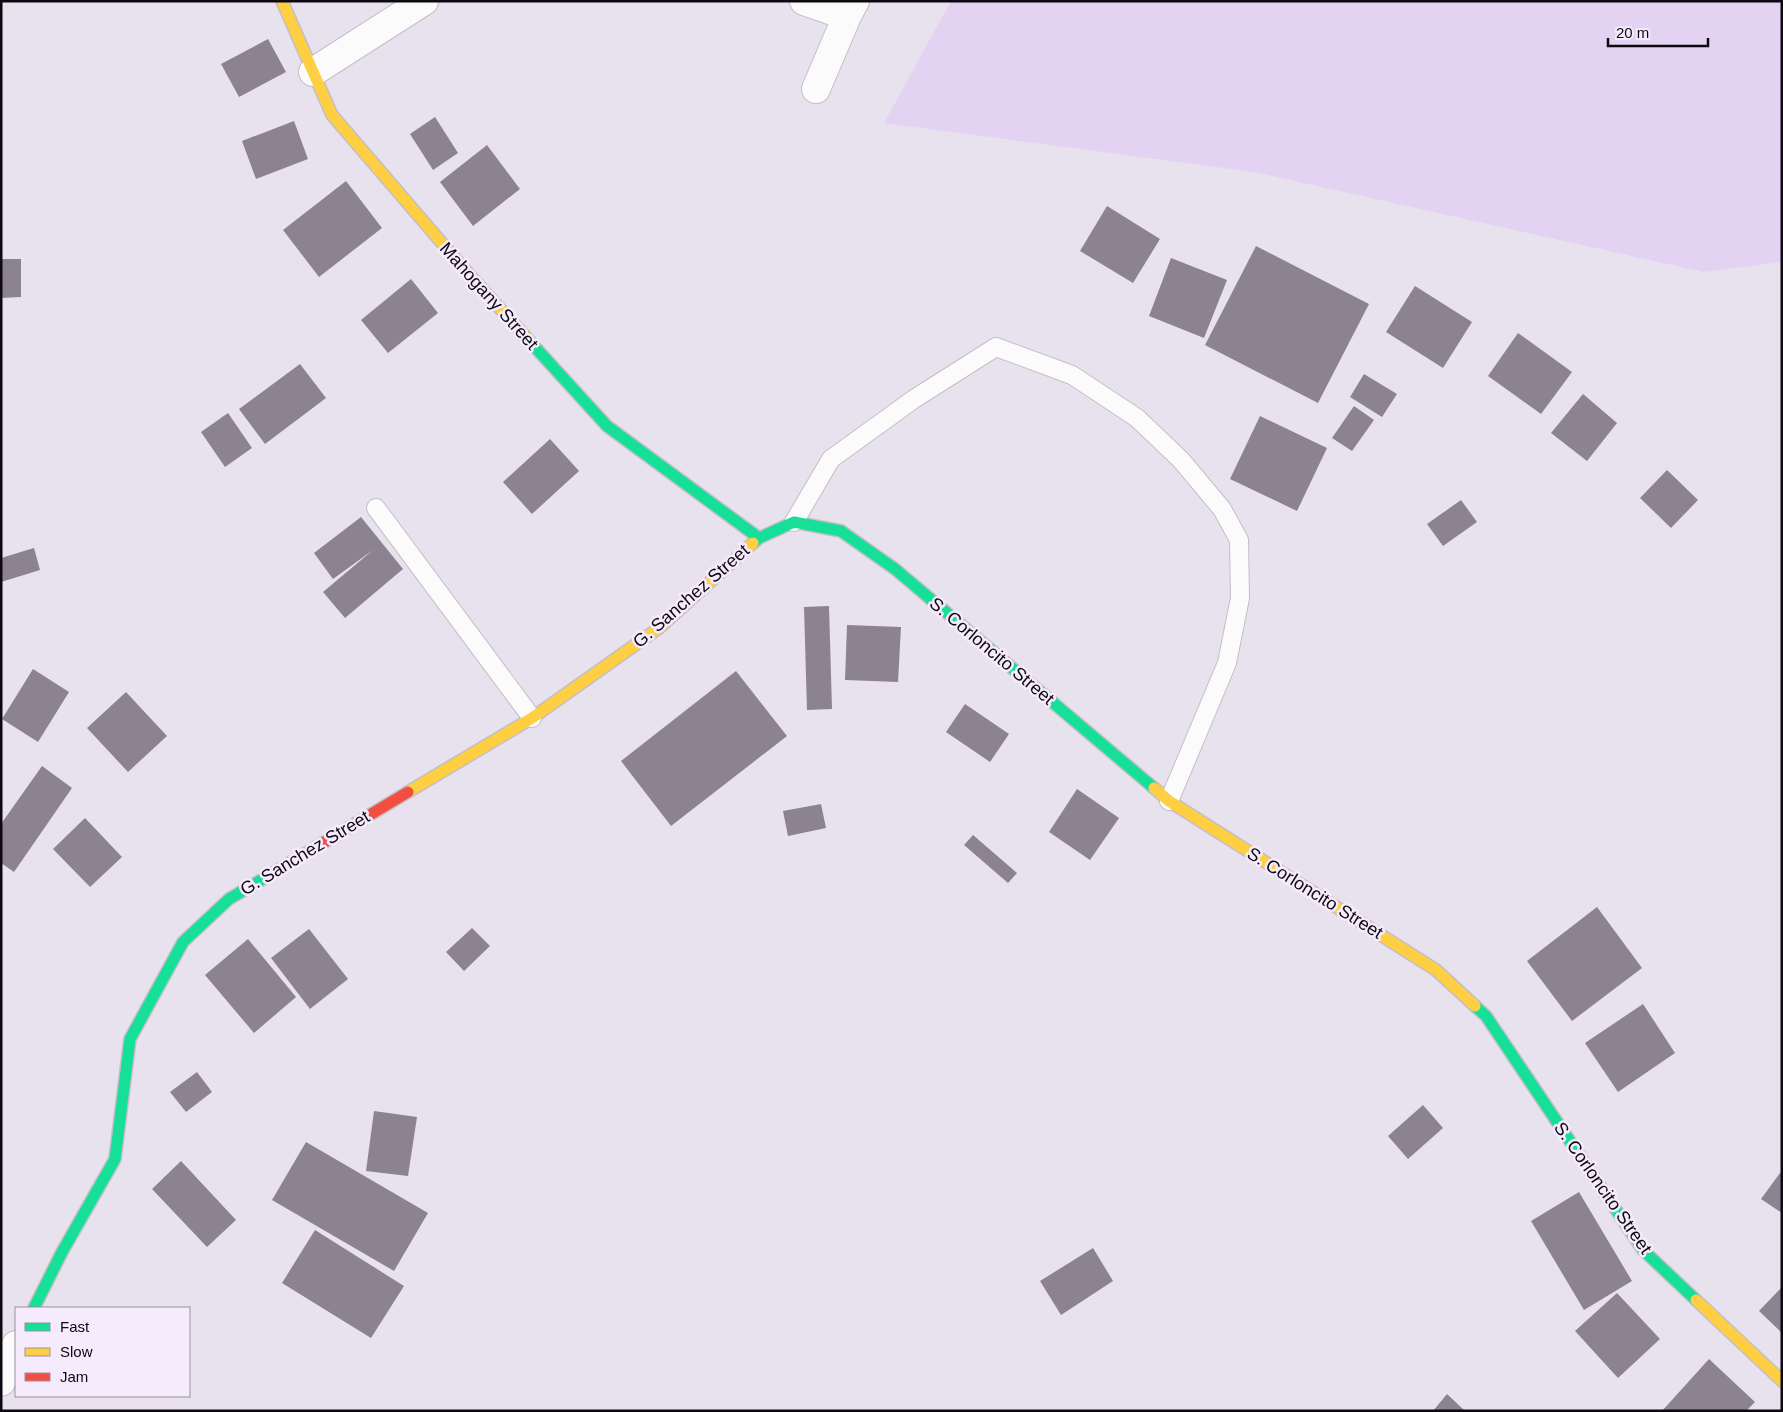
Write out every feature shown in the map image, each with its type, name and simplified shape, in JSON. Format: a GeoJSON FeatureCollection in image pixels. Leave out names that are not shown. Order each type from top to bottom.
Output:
{"type":"FeatureCollection","features":[{"type":"Feature","properties":{"kind":"street","name":"Mahogany Street"},"geometry":{"type":"LineString","coordinates":[[282,1],[332,115],[466,271],[607,426],[759,538]]}},
{"type":"Feature","properties":{"kind":"street"},"geometry":{"type":"LineString","coordinates":[[313,72],[424,1]]}},
{"type":"Feature","properties":{"kind":"street"},"geometry":{"type":"LineString","coordinates":[[804,1],[851,8],[816,89]]}},
{"type":"Feature","properties":{"kind":"street"},"geometry":{"type":"LineString","coordinates":[[759,538],[794,522]]}},
{"type":"Feature","properties":{"kind":"street","name":"S. Corloncito Street"},"geometry":{"type":"LineString","coordinates":[[794,522],[840,530],[895,569],[1169,801],[1436,970],[1486,1016],[1643,1250],[1782,1381]]}},
{"type":"Feature","properties":{"kind":"street","name":"G. Sanchez Street"},"geometry":{"type":"LineString","coordinates":[[34,1307],[62,1252],[115,1159],[130,1038],[183,942],[229,899],[532,718],[659,628],[759,538]]}},
{"type":"Feature","properties":{"kind":"street"},"geometry":{"type":"LineString","coordinates":[[1,1382],[2,1374],[15,1347]]}},
{"type":"Feature","properties":{"kind":"lane"},"geometry":{"type":"LineString","coordinates":[[794,522],[831,459],[914,399],[996,347],[1072,375],[1137,418],[1181,460],[1222,509],[1239,540],[1240,598],[1227,663],[1169,801]]}},
{"type":"Feature","properties":{"kind":"lane"},"geometry":{"type":"LineString","coordinates":[[376,508],[532,718]]}},
{"type":"Feature","properties":{"kind":"shaded area"},"geometry":{"type":"Polygon","coordinates":[[[951,1],[1782,1],[1782,262],[1703,272],[1254,172],[884,123],[951,1]]]}},
{"type":"Feature","properties":{"kind":"building"},"geometry":{"type":"Polygon","coordinates":[[[268,39],[286,72],[239,97],[221,64],[268,39]]]}},
{"type":"Feature","properties":{"kind":"building"},"geometry":{"type":"Polygon","coordinates":[[[435,117],[458,153],[433,170],[410,134],[435,117]]]}},
{"type":"Feature","properties":{"kind":"building"},"geometry":{"type":"Polygon","coordinates":[[[294,121],[308,159],[256,179],[242,141],[294,121]]]}},
{"type":"Feature","properties":{"kind":"building"},"geometry":{"type":"Polygon","coordinates":[[[487,145],[520,189],[473,226],[440,182],[487,145]]]}},
{"type":"Feature","properties":{"kind":"building"},"geometry":{"type":"Polygon","coordinates":[[[346,181],[382,228],[319,277],[283,230],[346,181]]]}},
{"type":"Feature","properties":{"kind":"building"},"geometry":{"type":"Polygon","coordinates":[[[1107,206],[1160,239],[1133,283],[1080,251],[1107,206]]]}},
{"type":"Feature","properties":{"kind":"building"},"geometry":{"type":"Polygon","coordinates":[[[1256,246],[1369,304],[1318,403],[1205,345],[1256,246]]]}},
{"type":"Feature","properties":{"kind":"building"},"geometry":{"type":"Polygon","coordinates":[[[1171,258],[1227,280],[1204,338],[1149,316],[1171,258]]]}},
{"type":"Feature","properties":{"kind":"building"},"geometry":{"type":"Polygon","coordinates":[[[1,259],[21,259],[21,297],[1,298],[1,259]]]}},
{"type":"Feature","properties":{"kind":"building"},"geometry":{"type":"Polygon","coordinates":[[[411,279],[438,313],[388,353],[361,320],[411,279]]]}},
{"type":"Feature","properties":{"kind":"building"},"geometry":{"type":"Polygon","coordinates":[[[1415,286],[1472,322],[1443,368],[1386,332],[1415,286]]]}},
{"type":"Feature","properties":{"kind":"building"},"geometry":{"type":"Polygon","coordinates":[[[1518,333],[1572,372],[1541,414],[1488,376],[1518,333]]]}},
{"type":"Feature","properties":{"kind":"building"},"geometry":{"type":"Polygon","coordinates":[[[300,364],[326,398],[265,444],[239,409],[300,364]]]}},
{"type":"Feature","properties":{"kind":"building"},"geometry":{"type":"Polygon","coordinates":[[[1364,374],[1397,394],[1382,417],[1350,397],[1364,374]]]}},
{"type":"Feature","properties":{"kind":"building"},"geometry":{"type":"Polygon","coordinates":[[[1583,394],[1617,423],[1587,461],[1551,433],[1583,394]]]}},
{"type":"Feature","properties":{"kind":"building"},"geometry":{"type":"Polygon","coordinates":[[[1354,406],[1374,420],[1352,451],[1332,438],[1354,406]]]}},
{"type":"Feature","properties":{"kind":"building"},"geometry":{"type":"Polygon","coordinates":[[[228,413],[252,448],[225,467],[201,432],[228,413]]]}},
{"type":"Feature","properties":{"kind":"building"},"geometry":{"type":"Polygon","coordinates":[[[1260,416],[1327,448],[1297,511],[1230,479],[1260,416]]]}},
{"type":"Feature","properties":{"kind":"building"},"geometry":{"type":"Polygon","coordinates":[[[550,439],[579,471],[532,514],[503,482],[550,439]]]}},
{"type":"Feature","properties":{"kind":"building"},"geometry":{"type":"Polygon","coordinates":[[[1667,470],[1698,500],[1671,528],[1640,498],[1667,470]]]}},
{"type":"Feature","properties":{"kind":"building"},"geometry":{"type":"Polygon","coordinates":[[[1461,500],[1477,522],[1443,546],[1427,524],[1461,500]]]}},
{"type":"Feature","properties":{"kind":"building"},"geometry":{"type":"Polygon","coordinates":[[[361,517],[403,569],[345,618],[323,592],[373,550],[333,579],[314,553],[361,517]]]}},
{"type":"Feature","properties":{"kind":"building"},"geometry":{"type":"Polygon","coordinates":[[[34,548],[40,570],[1,582],[1,558],[34,548]]]}},
{"type":"Feature","properties":{"kind":"building"},"geometry":{"type":"Polygon","coordinates":[[[829,606],[832,709],[807,710],[804,607],[829,606]]]}},
{"type":"Feature","properties":{"kind":"building"},"geometry":{"type":"Polygon","coordinates":[[[847,625],[901,627],[898,682],[845,680],[847,625]]]}},
{"type":"Feature","properties":{"kind":"building"},"geometry":{"type":"Polygon","coordinates":[[[33,669],[69,692],[38,742],[2,719],[33,669]]]}},
{"type":"Feature","properties":{"kind":"building"},"geometry":{"type":"Polygon","coordinates":[[[736,671],[787,736],[671,826],[621,761],[736,671]]]}},
{"type":"Feature","properties":{"kind":"building"},"geometry":{"type":"Polygon","coordinates":[[[126,692],[167,736],[128,772],[87,728],[126,692]]]}},
{"type":"Feature","properties":{"kind":"building"},"geometry":{"type":"Polygon","coordinates":[[[965,704],[1009,734],[990,762],[946,732],[965,704]]]}},
{"type":"Feature","properties":{"kind":"building"},"geometry":{"type":"Polygon","coordinates":[[[42,766],[72,788],[14,872],[1,863],[1,824],[42,766]]]}},
{"type":"Feature","properties":{"kind":"building"},"geometry":{"type":"Polygon","coordinates":[[[1077,789],[1119,818],[1090,860],[1049,832],[1077,789]]]}},
{"type":"Feature","properties":{"kind":"building"},"geometry":{"type":"Polygon","coordinates":[[[821,804],[826,828],[788,836],[783,811],[821,804]]]}},
{"type":"Feature","properties":{"kind":"building"},"geometry":{"type":"Polygon","coordinates":[[[85,818],[122,857],[90,887],[53,849],[85,818]]]}},
{"type":"Feature","properties":{"kind":"building"},"geometry":{"type":"Polygon","coordinates":[[[973,835],[1017,873],[1008,883],[964,845],[973,835]]]}},
{"type":"Feature","properties":{"kind":"building"},"geometry":{"type":"Polygon","coordinates":[[[1597,907],[1642,968],[1572,1021],[1527,961],[1597,907]]]}},
{"type":"Feature","properties":{"kind":"building"},"geometry":{"type":"Polygon","coordinates":[[[472,928],[490,946],[464,971],[446,952],[472,928]]]}},
{"type":"Feature","properties":{"kind":"building"},"geometry":{"type":"Polygon","coordinates":[[[309,929],[348,979],[310,1009],[271,958],[309,929]]]}},
{"type":"Feature","properties":{"kind":"building"},"geometry":{"type":"Polygon","coordinates":[[[248,939],[296,997],[254,1033],[205,975],[248,939]]]}},
{"type":"Feature","properties":{"kind":"building"},"geometry":{"type":"Polygon","coordinates":[[[1643,1004],[1675,1053],[1618,1092],[1585,1043],[1643,1004]]]}},
{"type":"Feature","properties":{"kind":"building"},"geometry":{"type":"Polygon","coordinates":[[[197,1072],[212,1092],[186,1112],[170,1092],[197,1072]]]}},
{"type":"Feature","properties":{"kind":"building"},"geometry":{"type":"Polygon","coordinates":[[[1423,1105],[1443,1128],[1408,1159],[1388,1136],[1423,1105]]]}},
{"type":"Feature","properties":{"kind":"building"},"geometry":{"type":"Polygon","coordinates":[[[374,1111],[417,1117],[408,1176],[366,1171],[374,1111]]]}},
{"type":"Feature","properties":{"kind":"building"},"geometry":{"type":"Polygon","coordinates":[[[306,1142],[428,1213],[394,1271],[272,1200],[306,1142]]]}},
{"type":"Feature","properties":{"kind":"building"},"geometry":{"type":"Polygon","coordinates":[[[181,1161],[236,1220],[207,1247],[152,1189],[181,1161]]]}},
{"type":"Feature","properties":{"kind":"building"},"geometry":{"type":"Polygon","coordinates":[[[1780,1173],[1782,1174],[1782,1213],[1761,1199],[1780,1173]]]}},
{"type":"Feature","properties":{"kind":"building"},"geometry":{"type":"Polygon","coordinates":[[[1579,1192],[1632,1281],[1584,1310],[1531,1221],[1579,1192]]]}},
{"type":"Feature","properties":{"kind":"building"},"geometry":{"type":"Polygon","coordinates":[[[315,1230],[404,1286],[371,1338],[282,1283],[315,1230]]]}},
{"type":"Feature","properties":{"kind":"building"},"geometry":{"type":"Polygon","coordinates":[[[1093,1248],[1113,1281],[1061,1315],[1040,1281],[1093,1248]]]}},
{"type":"Feature","properties":{"kind":"building"},"geometry":{"type":"Polygon","coordinates":[[[1782,1287],[1782,1333],[1759,1311],[1782,1287]]]}},
{"type":"Feature","properties":{"kind":"building"},"geometry":{"type":"Polygon","coordinates":[[[1617,1293],[1660,1339],[1618,1378],[1575,1331],[1617,1293]]]}},
{"type":"Feature","properties":{"kind":"building"},"geometry":{"type":"Polygon","coordinates":[[[1709,1359],[1755,1402],[1746,1411],[1662,1411],[1709,1359]]]}},
{"type":"Feature","properties":{"kind":"building"},"geometry":{"type":"Polygon","coordinates":[[[1447,1394],[1465,1411],[1433,1411],[1447,1394]]]}},
{"type":"Feature","properties":{"kind":"traffic: fast"},"geometry":{"type":"LineString","coordinates":[[524,335],[607,426],[759,538]]}},
{"type":"Feature","properties":{"kind":"traffic: fast"},"geometry":{"type":"LineString","coordinates":[[753,543],[759,538],[794,522],[841,531],[895,569],[1154,788]]}},
{"type":"Feature","properties":{"kind":"traffic: fast"},"geometry":{"type":"LineString","coordinates":[[34,1307],[62,1252],[115,1159],[130,1039],[183,942],[229,899],[268,876]]}},
{"type":"Feature","properties":{"kind":"traffic: fast"},"geometry":{"type":"LineString","coordinates":[[1475,1006],[1486,1016],[1643,1250],[1696,1300]]}},
{"type":"Feature","properties":{"kind":"traffic: slow"},"geometry":{"type":"LineString","coordinates":[[282,1],[332,115],[466,271],[524,335]]}},
{"type":"Feature","properties":{"kind":"traffic: slow"},"geometry":{"type":"LineString","coordinates":[[408,792],[532,718],[659,628],[753,543]]}},
{"type":"Feature","properties":{"kind":"traffic: slow"},"geometry":{"type":"LineString","coordinates":[[1154,788],[1169,801],[1436,970],[1475,1006]]}},
{"type":"Feature","properties":{"kind":"traffic: slow"},"geometry":{"type":"LineString","coordinates":[[1696,1300],[1782,1381]]}},
{"type":"Feature","properties":{"kind":"traffic: jam"},"geometry":{"type":"LineString","coordinates":[[268,876],[408,792]]}}]}
